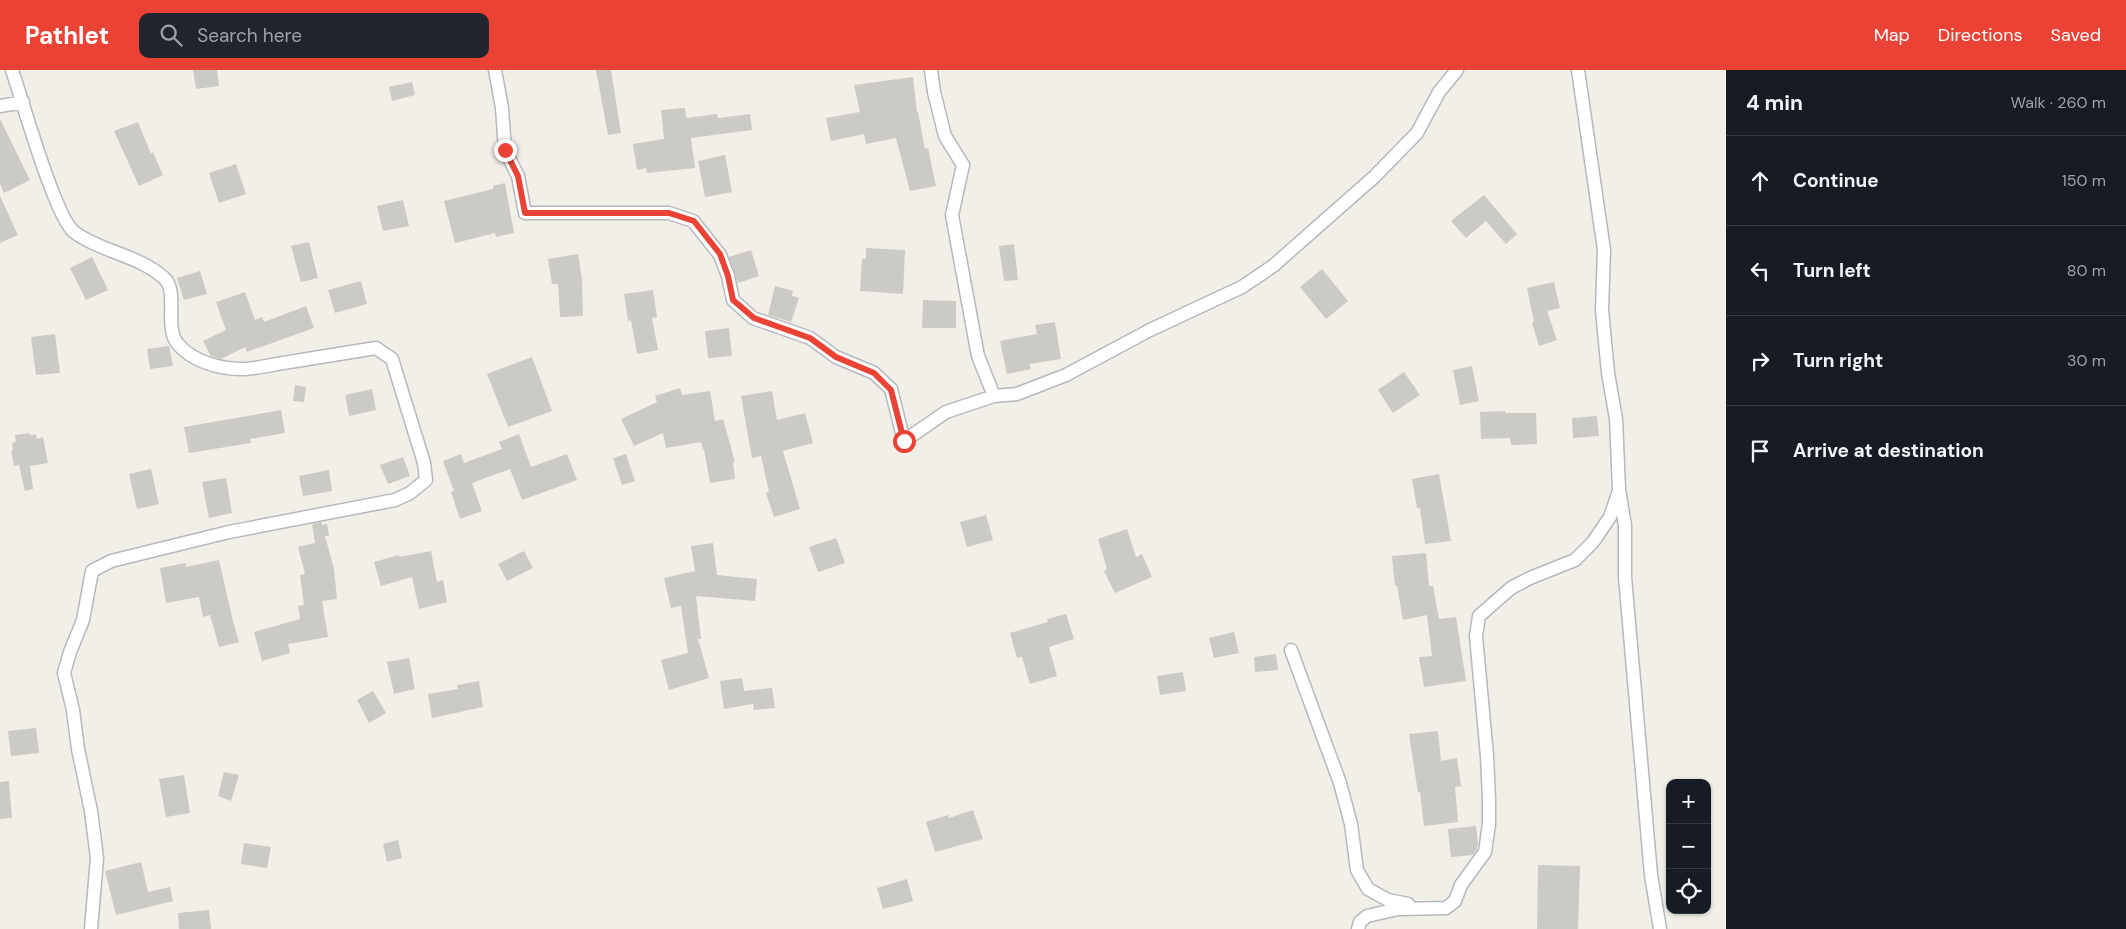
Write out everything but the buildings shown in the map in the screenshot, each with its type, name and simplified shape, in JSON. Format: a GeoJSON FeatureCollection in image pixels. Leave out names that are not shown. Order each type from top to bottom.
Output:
{"type":"FeatureCollection","features":[{"type":"Feature","properties":{"kind":"street"},"geometry":{"type":"LineString","coordinates":[[12,70],[57,206],[71,230],[91,244],[150,267],[166,279],[171,290],[170,318],[176,341],[188,354],[212,365],[242,369],[376,348],[392,360],[424,463],[426,480],[410,493],[395,500],[229,532],[111,561],[92,571],[83,620],[64,673],[73,710],[78,749],[91,811],[97,858],[91,929]]}},
{"type":"Feature","properties":{"kind":"street"},"geometry":{"type":"LineString","coordinates":[[495,70],[502,108],[505,150],[518,176],[525,213],[669,213],[694,221],[720,254],[728,276],[733,300],[754,318],[810,338],[836,357],[874,373],[891,390],[904,441],[946,412],[994,396],[1017,394],[1066,375],[1150,330],[1242,286],[1273,266],[1374,177],[1417,133],[1439,92],[1457,70]]}},
{"type":"Feature","properties":{"kind":"street"},"geometry":{"type":"LineString","coordinates":[[931,70],[934,92],[945,136],[963,165],[952,215],[978,356],[994,396]]}},
{"type":"Feature","properties":{"kind":"street"},"geometry":{"type":"LineString","coordinates":[[1578,70],[1604,250],[1602,310],[1608,373],[1616,419],[1620,489],[1625,526],[1625,577],[1651,875],[1660,929]]}},
{"type":"Feature","properties":{"kind":"street"},"geometry":{"type":"LineString","coordinates":[[0,106],[23,102]]}},
{"type":"Feature","properties":{"kind":"street"},"geometry":{"type":"LineString","coordinates":[[1358,929],[1360,922],[1367,916],[1398,909],[1420,907],[1446,908],[1455,901],[1461,885],[1485,852],[1489,824],[1489,799],[1476,636],[1479,616],[1511,588],[1530,578],[1575,560],[1593,542],[1610,517],[1620,489]]}},
{"type":"Feature","properties":{"kind":"street"},"geometry":{"type":"LineString","coordinates":[[1291,650],[1340,783],[1351,824],[1357,870],[1368,889],[1388,900],[1420,907]]}},
{"type":"Feature","properties":{"kind":"route"},"geometry":{"type":"LineString","coordinates":[[505,150],[518,176],[525,213],[669,213],[694,221],[720,254],[728,276],[733,300],[754,318],[810,338],[836,357],[874,373],[891,390],[904,441]]}}]}
